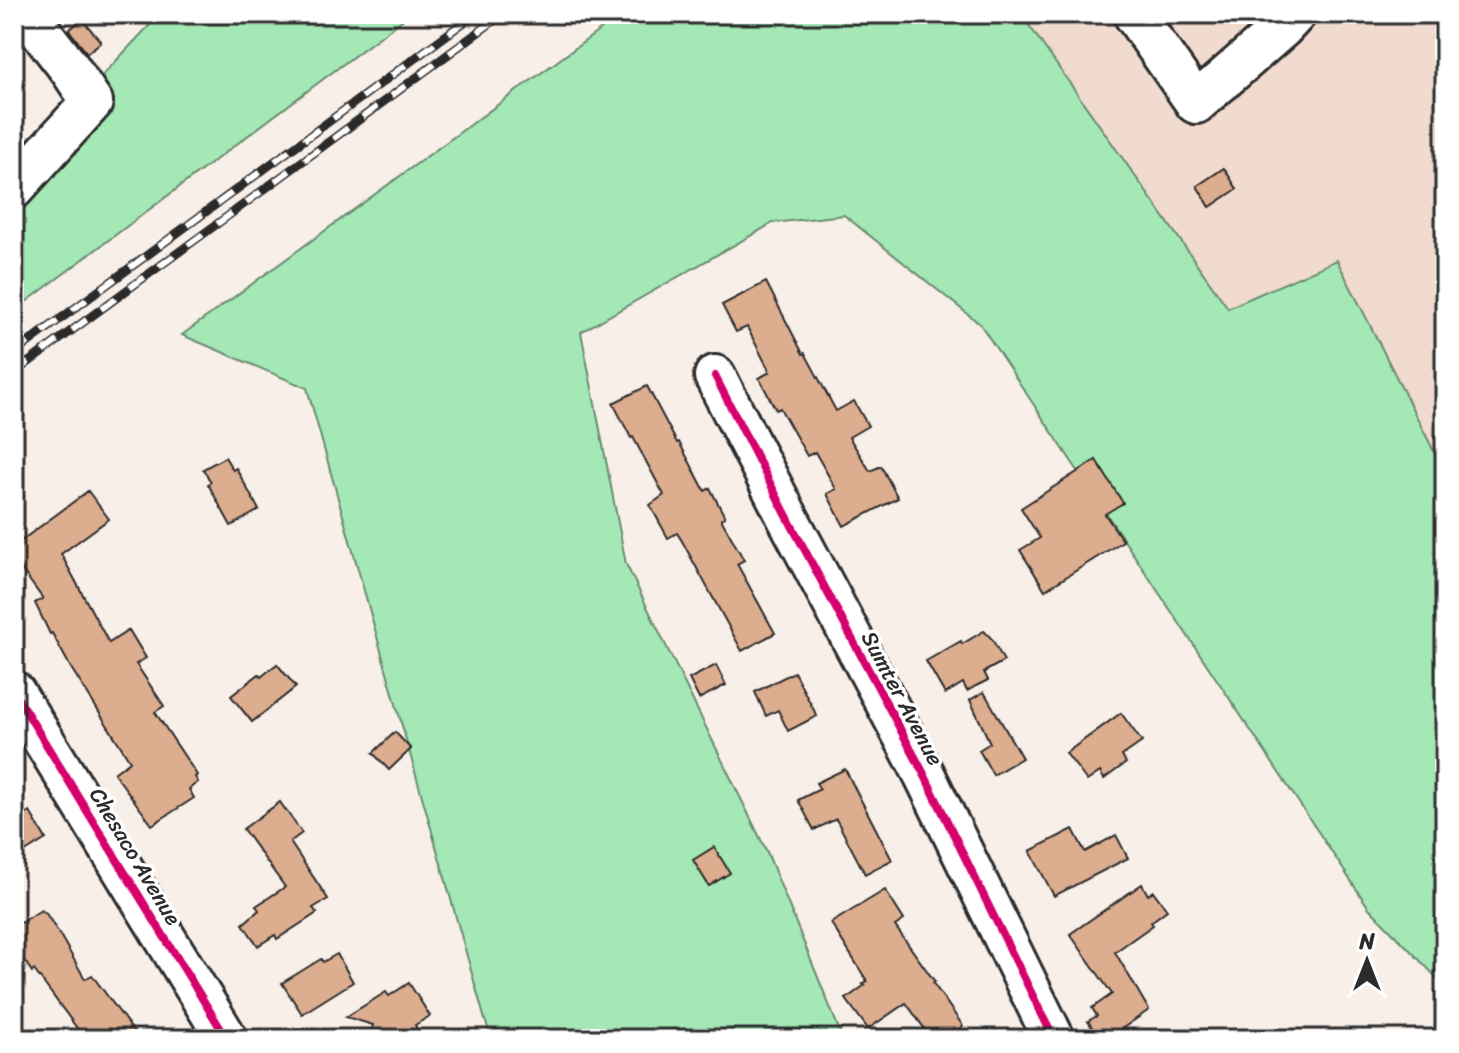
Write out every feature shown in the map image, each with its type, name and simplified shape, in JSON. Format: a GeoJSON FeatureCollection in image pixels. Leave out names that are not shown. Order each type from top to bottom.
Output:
{"type":"FeatureCollection","features":[{"type":"Feature","properties":{"kind":"street"},"geometry":{"type":"LineString","coordinates":[[14,188],[92,102],[27,14]]}},
{"type":"Feature","properties":{"kind":"street"},"geometry":{"type":"LineString","coordinates":[[1134,14],[1196,103],[1295,14]]}},
{"type":"Feature","properties":{"kind":"street","name":"Sumter Avenue"},"geometry":{"type":"LineString","coordinates":[[715,376],[924,774],[1054,1039]]}},
{"type":"Feature","properties":{"kind":"street","name":"Chesaco Avenue"},"geometry":{"type":"LineString","coordinates":[[14,692],[227,1039]]}},
{"type":"Feature","properties":{"kind":"shaded area"},"geometry":{"type":"Polygon","coordinates":[[[1019,14],[1445,14],[1445,627],[1019,14]]]}},
{"type":"Feature","properties":{"kind":"green space"},"geometry":{"type":"Polygon","coordinates":[[[160,14],[410,14],[14,311],[14,170],[160,14]]]}},
{"type":"Feature","properties":{"kind":"green space"},"geometry":{"type":"Polygon","coordinates":[[[622,14],[1021,14],[1228,308],[1337,260],[1445,473],[1445,986],[1369,908],[980,324],[844,215],[773,223],[581,332],[626,564],[767,852],[843,1039],[492,1039],[307,388],[182,335],[622,14]]]}},
{"type":"Feature","properties":{"kind":"building"},"geometry":{"type":"Polygon","coordinates":[[[82,19],[101,42],[87,53],[69,30],[82,19]]]}},
{"type":"Feature","properties":{"kind":"building"},"geometry":{"type":"Polygon","coordinates":[[[1224,168],[1237,189],[1210,207],[1197,186],[1224,168]]]}},
{"type":"Feature","properties":{"kind":"building"},"geometry":{"type":"Polygon","coordinates":[[[766,282],[836,411],[854,401],[868,426],[849,437],[870,471],[881,466],[898,498],[844,526],[827,494],[836,489],[815,452],[807,456],[759,378],[770,372],[747,327],[736,332],[722,305],[766,282]]]}},
{"type":"Feature","properties":{"kind":"building"},"geometry":{"type":"Polygon","coordinates":[[[647,386],[705,491],[710,488],[725,517],[721,519],[744,560],[737,564],[775,633],[742,651],[677,533],[668,538],[650,505],[664,495],[613,403],[647,386]]]}},
{"type":"Feature","properties":{"kind":"building"},"geometry":{"type":"Polygon","coordinates":[[[225,457],[233,470],[236,468],[259,510],[231,526],[203,469],[225,457]]]}},
{"type":"Feature","properties":{"kind":"building"},"geometry":{"type":"Polygon","coordinates":[[[1096,460],[1123,503],[1105,514],[1123,541],[1045,590],[1020,550],[1040,538],[1021,508],[1096,460]]]}},
{"type":"Feature","properties":{"kind":"building"},"geometry":{"type":"Polygon","coordinates":[[[88,491],[109,519],[61,554],[109,643],[129,630],[146,658],[136,664],[164,706],[155,712],[197,775],[198,782],[189,789],[194,798],[152,825],[114,773],[130,761],[50,634],[35,603],[43,599],[14,559],[14,546],[88,491]]]}},
{"type":"Feature","properties":{"kind":"building"},"geometry":{"type":"Polygon","coordinates":[[[984,631],[1004,661],[984,672],[988,680],[967,691],[963,683],[945,694],[926,661],[984,631]]]}},
{"type":"Feature","properties":{"kind":"building"},"geometry":{"type":"Polygon","coordinates":[[[277,664],[296,687],[252,722],[231,696],[277,664]]]}},
{"type":"Feature","properties":{"kind":"building"},"geometry":{"type":"Polygon","coordinates":[[[716,665],[726,685],[699,699],[689,679],[716,665]]]}},
{"type":"Feature","properties":{"kind":"building"},"geometry":{"type":"Polygon","coordinates":[[[794,672],[817,716],[788,731],[778,710],[766,716],[755,692],[794,672]]]}},
{"type":"Feature","properties":{"kind":"building"},"geometry":{"type":"Polygon","coordinates":[[[984,692],[1022,758],[993,775],[979,750],[990,743],[970,700],[984,692]]]}},
{"type":"Feature","properties":{"kind":"building"},"geometry":{"type":"Polygon","coordinates":[[[1121,713],[1142,742],[1122,756],[1126,763],[1104,779],[1100,772],[1087,781],[1066,753],[1121,713]]]}},
{"type":"Feature","properties":{"kind":"building"},"geometry":{"type":"Polygon","coordinates":[[[395,732],[411,749],[389,770],[373,753],[395,732]]]}},
{"type":"Feature","properties":{"kind":"building"},"geometry":{"type":"Polygon","coordinates":[[[845,769],[892,860],[865,874],[836,819],[814,830],[798,800],[820,789],[816,783],[845,769]]]}},
{"type":"Feature","properties":{"kind":"building"},"geometry":{"type":"Polygon","coordinates":[[[280,802],[302,833],[290,842],[328,899],[313,908],[317,913],[277,939],[275,935],[258,946],[243,924],[259,910],[256,906],[285,887],[243,829],[280,802]]]}},
{"type":"Feature","properties":{"kind":"building"},"geometry":{"type":"Polygon","coordinates":[[[30,812],[46,839],[14,859],[14,821],[30,812]]]}},
{"type":"Feature","properties":{"kind":"building"},"geometry":{"type":"Polygon","coordinates":[[[1073,829],[1085,852],[1116,835],[1128,858],[1054,896],[1030,851],[1073,829]]]}},
{"type":"Feature","properties":{"kind":"building"},"geometry":{"type":"Polygon","coordinates":[[[714,847],[730,873],[709,886],[693,860],[714,847]]]}},
{"type":"Feature","properties":{"kind":"building"},"geometry":{"type":"Polygon","coordinates":[[[1142,884],[1148,895],[1153,891],[1167,910],[1151,922],[1153,925],[1115,952],[1149,1010],[1107,1039],[1099,1039],[1088,1021],[1097,1016],[1092,1008],[1112,994],[1070,934],[1142,884]]]}},
{"type":"Feature","properties":{"kind":"building"},"geometry":{"type":"Polygon","coordinates":[[[885,890],[904,920],[895,926],[963,1026],[944,1039],[932,1039],[906,1003],[868,1029],[846,999],[867,981],[831,923],[885,890]]]}},
{"type":"Feature","properties":{"kind":"building"},"geometry":{"type":"Polygon","coordinates":[[[41,910],[60,935],[85,979],[92,975],[139,1039],[85,1039],[21,955],[14,959],[14,927],[41,910]]]}},
{"type":"Feature","properties":{"kind":"building"},"geometry":{"type":"Polygon","coordinates":[[[337,954],[353,982],[302,1014],[282,983],[321,959],[323,962],[337,954]]]}},
{"type":"Feature","properties":{"kind":"building"},"geometry":{"type":"Polygon","coordinates":[[[409,983],[430,1016],[415,1025],[423,1039],[370,1039],[373,1025],[346,1017],[386,992],[389,996],[409,983]]]}},
{"type":"Feature","properties":{"kind":"railway"},"geometry":{"type":"LineString","coordinates":[[14,353],[475,14]]}},
{"type":"Feature","properties":{"kind":"railway"},"geometry":{"type":"LineString","coordinates":[[14,373],[503,14]]}},
{"type":"Feature","properties":{"kind":"cycle path"},"geometry":{"type":"LineString","coordinates":[[715,376],[924,774],[1054,1039]]}},
{"type":"Feature","properties":{"kind":"cycle path"},"geometry":{"type":"LineString","coordinates":[[14,692],[227,1039]]}}]}
